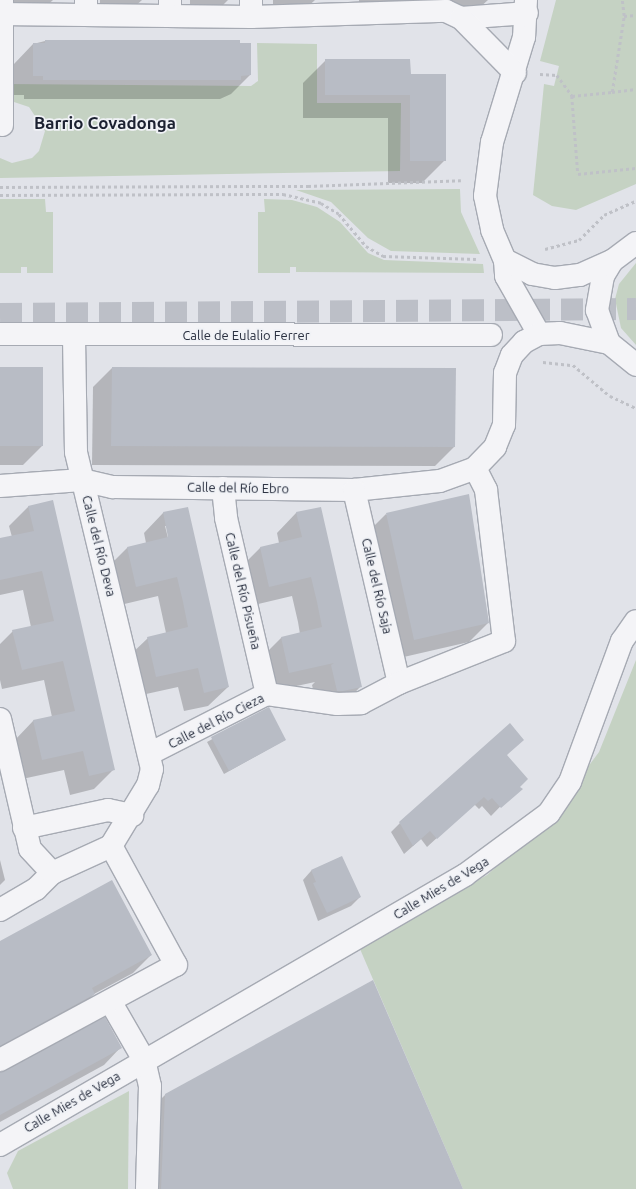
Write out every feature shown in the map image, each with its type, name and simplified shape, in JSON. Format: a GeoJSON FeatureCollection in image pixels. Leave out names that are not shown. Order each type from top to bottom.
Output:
{"type":"FeatureCollection","features":[{"type":"Feature","properties":{"kind":"street"},"geometry":{"type":"LineString","coordinates":[[2,125],[1,9],[86,7],[451,10],[527,6],[515,73],[500,112],[486,179],[487,211],[496,260],[539,334],[571,333],[609,343],[636,365]]}},
{"type":"Feature","properties":{"kind":"street"},"geometry":{"type":"LineString","coordinates":[[451,10],[515,73]]}},
{"type":"Feature","properties":{"kind":"street"},"geometry":{"type":"LineString","coordinates":[[496,260],[532,274],[555,278],[580,275],[612,261],[636,243]]}},
{"type":"Feature","properties":{"kind":"street"},"geometry":{"type":"LineString","coordinates":[[609,343],[597,310],[603,276],[612,261]]}},
{"type":"Feature","properties":{"kind":"street","name":"Calle de Eulalio Ferrer"},"geometry":{"type":"LineString","coordinates":[[0,334],[491,335]]}},
{"type":"Feature","properties":{"kind":"street","name":"Calle del Río Deva"},"geometry":{"type":"LineString","coordinates":[[74,334],[76,452],[149,754]]}},
{"type":"Feature","properties":{"kind":"street","name":"Calle del Río Ebro"},"geometry":{"type":"LineString","coordinates":[[0,486],[82,480],[113,487],[354,490],[440,481],[475,468],[486,459],[500,437],[505,373],[509,363],[524,342],[539,334]]}},
{"type":"Feature","properties":{"kind":"street","name":"Calle del Río Cieza"},"geometry":{"type":"LineString","coordinates":[[149,754],[267,694],[337,704],[362,703],[399,683],[504,640],[486,490],[475,468]]}},
{"type":"Feature","properties":{"kind":"street","name":"Calle del Río Pisueña"},"geometry":{"type":"LineString","coordinates":[[223,488],[226,518],[267,694]]}},
{"type":"Feature","properties":{"kind":"street","name":"Calle del Río Saja"},"geometry":{"type":"LineString","coordinates":[[354,490],[399,683]]}},
{"type":"Feature","properties":{"kind":"street","name":"Calle Mies de Vega"},"geometry":{"type":"LineString","coordinates":[[0,1145],[465,875],[549,813],[570,782],[622,641],[636,621]]}},
{"type":"Feature","properties":{"kind":"street"},"geometry":{"type":"LineString","coordinates":[[0,719],[30,849],[52,873]]}},
{"type":"Feature","properties":{"kind":"street"},"geometry":{"type":"LineString","coordinates":[[0,910],[36,889],[52,873],[111,846],[132,815],[148,784],[152,769],[149,754]]}},
{"type":"Feature","properties":{"kind":"street"},"geometry":{"type":"LineString","coordinates":[[24,828],[108,810],[132,815]]}},
{"type":"Feature","properties":{"kind":"street"},"geometry":{"type":"LineString","coordinates":[[0,1060],[176,965],[111,846]]}},
{"type":"Feature","properties":{"kind":"street"},"geometry":{"type":"LineString","coordinates":[[110,1001],[144,1060],[150,1086],[147,1189]]}},
{"type":"Feature","properties":{"kind":"path"},"geometry":{"type":"LineString","coordinates":[[612,92],[624,16],[622,0]]}},
{"type":"Feature","properties":{"kind":"path"},"geometry":{"type":"LineString","coordinates":[[624,16],[636,15]]}},
{"type":"Feature","properties":{"kind":"path"},"geometry":{"type":"LineString","coordinates":[[515,73],[557,75],[572,96],[578,174],[636,168]]}},
{"type":"Feature","properties":{"kind":"path"},"geometry":{"type":"LineString","coordinates":[[572,96],[636,89]]}},
{"type":"Feature","properties":{"kind":"path"},"geometry":{"type":"LineString","coordinates":[[0,187],[308,186],[486,179]]}},
{"type":"Feature","properties":{"kind":"path"},"geometry":{"type":"LineString","coordinates":[[0,195],[282,194],[321,203],[339,214],[366,246],[383,256],[496,260]]}},
{"type":"Feature","properties":{"kind":"path"},"geometry":{"type":"LineString","coordinates":[[542,248],[568,245],[604,215],[636,201]]}},
{"type":"Feature","properties":{"kind":"path"},"geometry":{"type":"LineString","coordinates":[[509,363],[573,364],[610,396],[636,408]]}},
{"type":"Feature","properties":{"kind":"green space"},"geometry":{"type":"Polygon","coordinates":[[[556,0],[636,0],[636,184],[576,210],[552,206],[533,195],[544,84],[554,86],[559,66],[540,61],[556,0]]]}},
{"type":"Feature","properties":{"kind":"green space"},"geometry":{"type":"Polygon","coordinates":[[[257,43],[317,44],[317,103],[401,103],[400,171],[0,178],[0,158],[12,163],[32,158],[39,151],[45,131],[29,107],[11,101],[6,84],[251,86],[258,81],[257,43]]]}},
{"type":"Feature","properties":{"kind":"green space"},"geometry":{"type":"Polygon","coordinates":[[[460,189],[461,212],[480,254],[391,251],[368,238],[331,202],[296,190],[460,189]]]}},
{"type":"Feature","properties":{"kind":"green space"},"geometry":{"type":"Polygon","coordinates":[[[0,199],[45,199],[46,212],[53,212],[53,273],[27,273],[27,267],[21,267],[21,273],[0,273],[0,199]]]}},
{"type":"Feature","properties":{"kind":"green space"},"geometry":{"type":"Polygon","coordinates":[[[264,199],[292,200],[317,207],[340,222],[368,253],[384,260],[483,264],[484,273],[296,272],[296,267],[290,267],[290,273],[258,273],[258,212],[265,212],[264,199]]]}},
{"type":"Feature","properties":{"kind":"green space"},"geometry":{"type":"Polygon","coordinates":[[[636,263],[636,345],[621,328],[615,299],[619,284],[636,263]]]}},
{"type":"Feature","properties":{"kind":"green space"},"geometry":{"type":"Polygon","coordinates":[[[636,660],[636,1189],[463,1189],[360,949],[487,875],[545,824],[599,752],[636,660]]]}},
{"type":"Feature","properties":{"kind":"green space"},"geometry":{"type":"Polygon","coordinates":[[[129,1091],[128,1189],[13,1189],[7,1173],[18,1151],[129,1091]]]}},
{"type":"Feature","properties":{"kind":"building"},"geometry":{"type":"Polygon","coordinates":[[[45,40],[240,40],[240,43],[251,43],[251,75],[241,76],[241,80],[43,80],[43,76],[33,76],[33,43],[45,43],[45,40]]]}},
{"type":"Feature","properties":{"kind":"building"},"geometry":{"type":"Polygon","coordinates":[[[325,59],[410,59],[411,74],[446,74],[446,161],[410,161],[410,95],[325,95],[325,59]]]}},
{"type":"Feature","properties":{"kind":"building"},"geometry":{"type":"Polygon","coordinates":[[[0,367],[43,367],[43,446],[0,446],[0,367]]]}},
{"type":"Feature","properties":{"kind":"building"},"geometry":{"type":"Polygon","coordinates":[[[112,367],[456,368],[455,447],[111,446],[112,367]]]}},
{"type":"Feature","properties":{"kind":"building"},"geometry":{"type":"Polygon","coordinates":[[[469,494],[489,623],[414,640],[386,513],[469,494]]]}},
{"type":"Feature","properties":{"kind":"building"},"geometry":{"type":"Polygon","coordinates":[[[53,500],[115,770],[89,776],[83,751],[42,760],[33,720],[75,711],[63,661],[22,670],[12,630],[54,621],[42,571],[0,580],[0,538],[34,531],[28,506],[53,500]]]}},
{"type":"Feature","properties":{"kind":"building"},"geometry":{"type":"Polygon","coordinates":[[[188,507],[229,687],[204,693],[198,668],[156,677],[147,637],[188,627],[183,602],[177,577],[136,587],[127,547],[168,537],[163,512],[188,507]]]}},
{"type":"Feature","properties":{"kind":"building"},"geometry":{"type":"Polygon","coordinates":[[[321,507],[362,687],[343,691],[337,691],[331,665],[334,663],[289,673],[281,637],[322,627],[317,602],[311,577],[269,587],[260,547],[302,537],[296,512],[321,507]]]}},
{"type":"Feature","properties":{"kind":"building"},"geometry":{"type":"Polygon","coordinates":[[[269,707],[286,740],[229,771],[211,737],[269,707]]]}},
{"type":"Feature","properties":{"kind":"building"},"geometry":{"type":"Polygon","coordinates":[[[510,723],[524,740],[507,755],[528,779],[520,787],[523,789],[501,808],[492,798],[488,801],[484,797],[437,839],[430,831],[413,846],[399,822],[510,723]]]}},
{"type":"Feature","properties":{"kind":"building"},"geometry":{"type":"Polygon","coordinates":[[[342,856],[361,897],[327,913],[313,883],[316,882],[311,870],[342,856]]]}},
{"type":"Feature","properties":{"kind":"building"},"geometry":{"type":"Polygon","coordinates":[[[112,880],[152,955],[92,988],[95,994],[0,1046],[0,941],[112,880]]]}},
{"type":"Feature","properties":{"kind":"building"},"geometry":{"type":"Polygon","coordinates":[[[373,980],[463,1189],[161,1189],[165,1094],[373,980]]]}},
{"type":"Feature","properties":{"kind":"building"},"geometry":{"type":"Polygon","coordinates":[[[105,1017],[122,1048],[0,1115],[0,1072],[105,1017]]]}},
{"type":"Feature","properties":{"kind":"tunnel"},"geometry":{"type":"LineString","coordinates":[[0,314],[636,309]]}},
{"type":"Feature","properties":{"kind":"district","name":"Barrio Covadonga"},"geometry":{"type":"Point","coordinates":[105,123]}}]}
